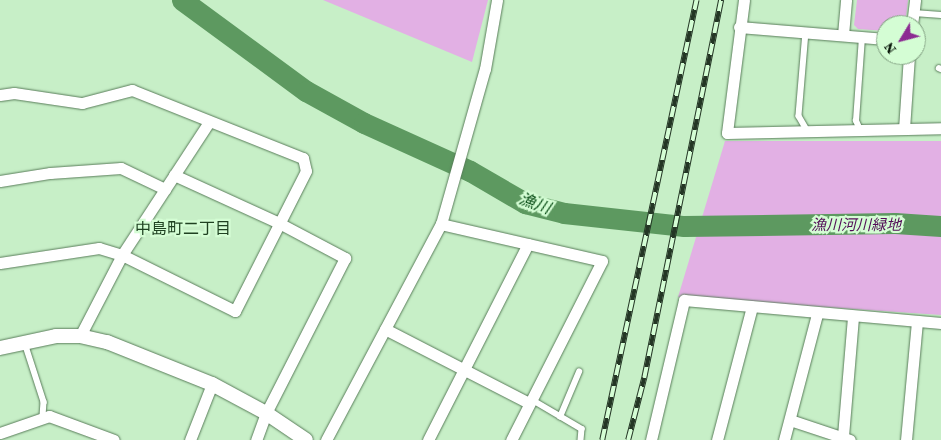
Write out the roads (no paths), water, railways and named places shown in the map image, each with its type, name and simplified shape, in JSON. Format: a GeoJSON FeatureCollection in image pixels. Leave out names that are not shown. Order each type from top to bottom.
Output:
{"type":"FeatureCollection","features":[{"type":"Feature","properties":{"kind":"street"},"geometry":{"type":"LineString","coordinates":[[326,440],[441,224],[485,69],[497,0]]}},
{"type":"Feature","properties":{"kind":"street"},"geometry":{"type":"LineString","coordinates":[[744,0],[739,27],[727,133],[941,128]]}},
{"type":"Feature","properties":{"kind":"street"},"geometry":{"type":"LineString","coordinates":[[843,35],[846,0]]}},
{"type":"Feature","properties":{"kind":"street"},"geometry":{"type":"LineString","coordinates":[[914,13],[915,0]]}},
{"type":"Feature","properties":{"kind":"street"},"geometry":{"type":"LineString","coordinates":[[739,27],[876,38]]}},
{"type":"Feature","properties":{"kind":"street"},"geometry":{"type":"LineString","coordinates":[[904,129],[908,65]]}},
{"type":"Feature","properties":{"kind":"street"},"geometry":{"type":"LineString","coordinates":[[0,95],[14,93],[82,103],[132,90],[303,158],[306,171],[235,311],[122,255],[99,248],[0,263]]}},
{"type":"Feature","properties":{"kind":"street"},"geometry":{"type":"LineString","coordinates":[[80,336],[122,255],[209,122]]}},
{"type":"Feature","properties":{"kind":"street"},"geometry":{"type":"LineString","coordinates":[[0,181],[50,173],[120,168],[165,189]]}},
{"type":"Feature","properties":{"kind":"street"},"geometry":{"type":"LineString","coordinates":[[174,175],[279,223],[345,258],[266,413],[256,440]]}},
{"type":"Feature","properties":{"kind":"street"},"geometry":{"type":"LineString","coordinates":[[441,224],[602,261],[511,440]]}},
{"type":"Feature","properties":{"kind":"street"},"geometry":{"type":"LineString","coordinates":[[428,440],[528,244]]}},
{"type":"Feature","properties":{"kind":"street"},"geometry":{"type":"LineString","coordinates":[[651,440],[684,300],[817,314],[941,323]]}},
{"type":"Feature","properties":{"kind":"street"},"geometry":{"type":"LineString","coordinates":[[717,440],[752,307]]}},
{"type":"Feature","properties":{"kind":"street"},"geometry":{"type":"LineString","coordinates":[[784,440],[817,314]]}},
{"type":"Feature","properties":{"kind":"street"},"geometry":{"type":"LineString","coordinates":[[790,420],[846,438],[853,317]]}},
{"type":"Feature","properties":{"kind":"street"},"geometry":{"type":"LineString","coordinates":[[906,440],[916,322]]}},
{"type":"Feature","properties":{"kind":"street"},"geometry":{"type":"LineString","coordinates":[[385,330],[530,401]]}},
{"type":"Feature","properties":{"kind":"street"},"geometry":{"type":"LineString","coordinates":[[0,348],[25,341],[80,336],[137,352],[212,384],[266,413],[306,440]]}},
{"type":"Feature","properties":{"kind":"street"},"geometry":{"type":"LineString","coordinates":[[190,440],[212,384]]}},
{"type":"Feature","properties":{"kind":"street"},"geometry":{"type":"LineString","coordinates":[[0,433],[48,416],[114,440]]}},
{"type":"Feature","properties":{"kind":"lane"},"geometry":{"type":"LineString","coordinates":[[914,13],[941,15]]}},
{"type":"Feature","properties":{"kind":"lane"},"geometry":{"type":"LineString","coordinates":[[806,32],[799,116],[808,131]]}},
{"type":"Feature","properties":{"kind":"lane"},"geometry":{"type":"LineString","coordinates":[[860,130],[856,121],[862,37]]}},
{"type":"Feature","properties":{"kind":"lane"},"geometry":{"type":"LineString","coordinates":[[25,341],[44,402],[43,418]]}},
{"type":"Feature","properties":{"kind":"lane"},"geometry":{"type":"LineString","coordinates":[[560,416],[579,372]]}},
{"type":"Feature","properties":{"kind":"lane"},"geometry":{"type":"LineString","coordinates":[[530,401],[582,429],[581,440]]}},
{"type":"Feature","properties":{"kind":"waterway","name":"漁川"},"geometry":{"type":"LineString","coordinates":[[182,0],[306,91],[364,123],[470,171],[525,203],[564,213],[684,226],[895,223],[941,226]]}},
{"type":"Feature","properties":{"kind":"railway"},"geometry":{"type":"LineString","coordinates":[[602,440],[696,0]]}},
{"type":"Feature","properties":{"kind":"railway"},"geometry":{"type":"LineString","coordinates":[[628,440],[644,378],[721,0]]}},
{"type":"Feature","properties":{"kind":"district","name":"中島町二丁目"},"geometry":{"type":"Point","coordinates":[183,228]}},
{"type":"Feature","properties":{"kind":"park label","name":"漁川河川緑地"},"geometry":{"type":"Point","coordinates":[856,225]}}]}
